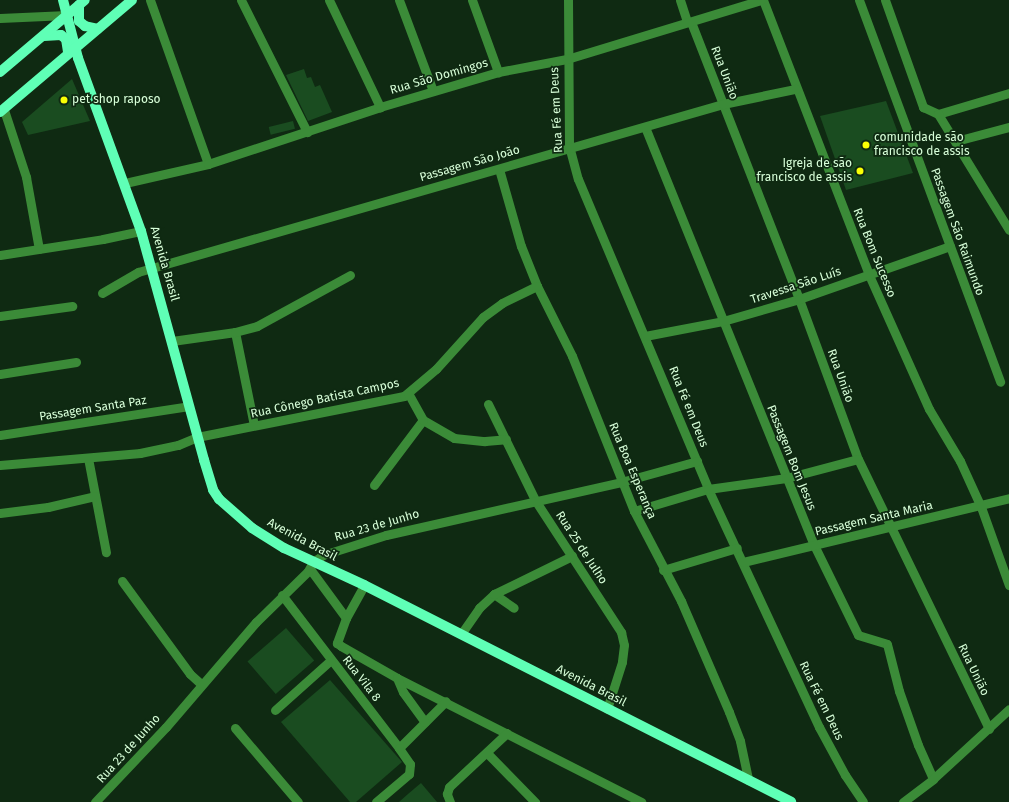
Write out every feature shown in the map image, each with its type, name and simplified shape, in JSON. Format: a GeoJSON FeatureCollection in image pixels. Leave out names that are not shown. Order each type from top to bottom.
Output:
{"type":"FeatureCollection","features":[{"type":"Feature","properties":{"kind":"main road","name":"Avenida Brasil"},"geometry":{"type":"LineString","coordinates":[[63,0],[75,49],[125,183],[141,231],[208,475],[219,499],[252,528],[311,565],[364,585],[791,802]]}},
{"type":"Feature","properties":{"kind":"main road"},"geometry":{"type":"LineString","coordinates":[[2,111],[132,0]]}},
{"type":"Feature","properties":{"kind":"main road"},"geometry":{"type":"LineString","coordinates":[[0,72],[82,3]]}},
{"type":"Feature","properties":{"kind":"main road"},"geometry":{"type":"LineString","coordinates":[[82,3],[80,21],[85,26],[98,29]]}},
{"type":"Feature","properties":{"kind":"main road"},"geometry":{"type":"LineString","coordinates":[[43,36],[56,34],[66,38],[68,51],[62,61]]}},
{"type":"Feature","properties":{"kind":"street"},"geometry":{"type":"LineString","coordinates":[[241,0],[307,132]]}},
{"type":"Feature","properties":{"kind":"street"},"geometry":{"type":"LineString","coordinates":[[330,0],[380,107]]}},
{"type":"Feature","properties":{"kind":"street"},"geometry":{"type":"LineString","coordinates":[[399,0],[433,91]]}},
{"type":"Feature","properties":{"kind":"street"},"geometry":{"type":"LineString","coordinates":[[472,0],[498,72]]}},
{"type":"Feature","properties":{"kind":"street","name":"Rua Fé em Deus"},"geometry":{"type":"LineString","coordinates":[[568,0],[567,59],[569,146],[578,179],[708,489],[738,548],[743,562],[819,727],[845,775],[863,802]]}},
{"type":"Feature","properties":{"kind":"street","name":"Rua União"},"geometry":{"type":"LineString","coordinates":[[680,0],[723,104],[799,299],[858,460],[889,528],[989,729]]}},
{"type":"Feature","properties":{"kind":"street","name":"Rua São Domingos"},"geometry":{"type":"LineString","coordinates":[[125,183],[208,164],[433,91],[498,72],[567,59],[762,0]]}},
{"type":"Feature","properties":{"kind":"street","name":"Rua Bom Sucesso"},"geometry":{"type":"LineString","coordinates":[[762,0],[869,275],[929,408],[960,461],[981,507],[1009,585]]}},
{"type":"Feature","properties":{"kind":"street","name":"Passagem São Raimundo"},"geometry":{"type":"LineString","coordinates":[[859,0],[1000,382]]}},
{"type":"Feature","properties":{"kind":"street"},"geometry":{"type":"LineString","coordinates":[[885,0],[923,107],[938,114],[956,141],[1009,230]]}},
{"type":"Feature","properties":{"kind":"street"},"geometry":{"type":"LineString","coordinates":[[152,1],[208,164]]}},
{"type":"Feature","properties":{"kind":"street"},"geometry":{"type":"LineString","coordinates":[[0,18],[67,15]]}},
{"type":"Feature","properties":{"kind":"street","name":"Passagem São João"},"geometry":{"type":"LineString","coordinates":[[102,294],[138,272],[499,169],[569,146],[645,127],[723,104],[796,89]]}},
{"type":"Feature","properties":{"kind":"street"},"geometry":{"type":"LineString","coordinates":[[938,114],[1009,93]]}},
{"type":"Feature","properties":{"kind":"street"},"geometry":{"type":"LineString","coordinates":[[2,111],[26,176],[39,249]]}},
{"type":"Feature","properties":{"kind":"street","name":"Passagem Bom Jesus"},"geometry":{"type":"LineString","coordinates":[[645,127],[814,545],[858,635],[886,644],[899,691],[918,745],[933,779]]}},
{"type":"Feature","properties":{"kind":"street"},"geometry":{"type":"LineString","coordinates":[[956,141],[1009,127]]}},
{"type":"Feature","properties":{"kind":"street","name":"Rua Boa Esperança"},"geometry":{"type":"LineString","coordinates":[[499,169],[521,246],[537,286],[572,356],[634,511],[663,570],[681,601],[729,712],[740,741],[748,780]]}},
{"type":"Feature","properties":{"kind":"street"},"geometry":{"type":"LineString","coordinates":[[0,254],[39,249],[141,231]]}},
{"type":"Feature","properties":{"kind":"street","name":"Travessa São Luís"},"geometry":{"type":"LineString","coordinates":[[645,336],[723,321],[799,299],[950,246]]}},
{"type":"Feature","properties":{"kind":"street"},"geometry":{"type":"LineString","coordinates":[[172,341],[235,332],[273,318],[350,275]]}},
{"type":"Feature","properties":{"kind":"street","name":"Rua Cônego Batista Campos"},"geometry":{"type":"LineString","coordinates":[[0,465],[88,458],[158,449],[197,437],[404,396],[436,369],[483,317],[502,303],[537,286]]}},
{"type":"Feature","properties":{"kind":"street"},"geometry":{"type":"LineString","coordinates":[[0,316],[72,306]]}},
{"type":"Feature","properties":{"kind":"street"},"geometry":{"type":"LineString","coordinates":[[235,332],[254,426]]}},
{"type":"Feature","properties":{"kind":"street"},"geometry":{"type":"LineString","coordinates":[[0,374],[76,362]]}},
{"type":"Feature","properties":{"kind":"street"},"geometry":{"type":"LineString","coordinates":[[408,392],[423,420],[454,438],[485,441],[506,439]]}},
{"type":"Feature","properties":{"kind":"street","name":"Rua 25 de Julho"},"geometry":{"type":"LineString","coordinates":[[488,404],[535,500],[624,639],[622,662],[607,709]]}},
{"type":"Feature","properties":{"kind":"street","name":"Passagem Santa Paz"},"geometry":{"type":"LineString","coordinates":[[0,435],[189,406]]}},
{"type":"Feature","properties":{"kind":"street"},"geometry":{"type":"LineString","coordinates":[[495,416],[503,412]]}},
{"type":"Feature","properties":{"kind":"street"},"geometry":{"type":"LineString","coordinates":[[374,485],[423,420]]}},
{"type":"Feature","properties":{"kind":"street"},"geometry":{"type":"LineString","coordinates":[[88,458],[106,552]]}},
{"type":"Feature","properties":{"kind":"street"},"geometry":{"type":"LineString","coordinates":[[634,511],[708,489],[786,478],[858,460]]}},
{"type":"Feature","properties":{"kind":"street","name":"Rua 23 de Junho"},"geometry":{"type":"LineString","coordinates":[[95,802],[166,727],[201,684],[282,595],[311,565],[323,555],[361,542],[535,500],[622,482],[697,461]]}},
{"type":"Feature","properties":{"kind":"street"},"geometry":{"type":"LineString","coordinates":[[0,513],[48,507],[95,496]]}},
{"type":"Feature","properties":{"kind":"street","name":"Passagem Santa Maria"},"geometry":{"type":"LineString","coordinates":[[743,562],[981,507],[1009,498]]}},
{"type":"Feature","properties":{"kind":"street"},"geometry":{"type":"LineString","coordinates":[[663,570],[738,548]]}},
{"type":"Feature","properties":{"kind":"street"},"geometry":{"type":"LineString","coordinates":[[462,634],[479,608],[494,594],[572,556]]}},
{"type":"Feature","properties":{"kind":"street"},"geometry":{"type":"LineString","coordinates":[[311,565],[346,618]]}},
{"type":"Feature","properties":{"kind":"street"},"geometry":{"type":"LineString","coordinates":[[122,581],[187,669],[201,684]]}},
{"type":"Feature","properties":{"kind":"street"},"geometry":{"type":"LineString","coordinates":[[275,710],[328,657],[337,643],[346,618],[364,585]]}},
{"type":"Feature","properties":{"kind":"street"},"geometry":{"type":"LineString","coordinates":[[494,594],[514,608]]}},
{"type":"Feature","properties":{"kind":"street","name":"Rua Vila 8"},"geometry":{"type":"LineString","coordinates":[[282,595],[410,764],[409,774],[376,802]]}},
{"type":"Feature","properties":{"kind":"street"},"geometry":{"type":"LineString","coordinates":[[337,643],[397,678],[446,701],[507,734],[641,802]]}},
{"type":"Feature","properties":{"kind":"street"},"geometry":{"type":"LineString","coordinates":[[397,678],[403,692],[425,722]]}},
{"type":"Feature","properties":{"kind":"street"},"geometry":{"type":"LineString","coordinates":[[399,748],[446,701]]}},
{"type":"Feature","properties":{"kind":"street"},"geometry":{"type":"LineString","coordinates":[[904,802],[933,779],[1009,709]]}},
{"type":"Feature","properties":{"kind":"street"},"geometry":{"type":"LineString","coordinates":[[235,728],[298,802]]}},
{"type":"Feature","properties":{"kind":"street"},"geometry":{"type":"LineString","coordinates":[[450,802],[447,794],[449,787],[507,734]]}},
{"type":"Feature","properties":{"kind":"street"},"geometry":{"type":"LineString","coordinates":[[487,753],[535,802]]}},
{"type":"Feature","properties":{"kind":"building"},"geometry":{"type":"Polygon","coordinates":[[[304,69],[307,78],[311,77],[315,87],[320,85],[332,112],[308,121],[286,75],[304,69]]]}},
{"type":"Feature","properties":{"kind":"building","name":"pet shop raposo"},"geometry":{"type":"Polygon","coordinates":[[[72,79],[90,121],[28,135],[22,122],[72,79]]]}},
{"type":"Feature","properties":{"kind":"building","name":"comunidade são francisco de assis"},"geometry":{"type":"Polygon","coordinates":[[[886,101],[913,173],[846,190],[820,116],[886,101]]]}},
{"type":"Feature","properties":{"kind":"building"},"geometry":{"type":"Polygon","coordinates":[[[293,121],[295,129],[271,135],[269,127],[293,121]]]}},
{"type":"Feature","properties":{"kind":"building"},"geometry":{"type":"Polygon","coordinates":[[[286,628],[314,660],[276,694],[248,661],[286,628]]]}},
{"type":"Feature","properties":{"kind":"building"},"geometry":{"type":"Polygon","coordinates":[[[330,680],[402,762],[356,802],[350,802],[281,722],[330,680]]]}},
{"type":"Feature","properties":{"kind":"building"},"geometry":{"type":"Polygon","coordinates":[[[421,783],[437,802],[399,802],[408,794],[421,783]]]}},
{"type":"Feature","properties":{"kind":"place","name":"pet shop raposo"},"geometry":{"type":"Point","coordinates":[64,100]}},
{"type":"Feature","properties":{"kind":"place","name":"comunidade são francisco de assis"},"geometry":{"type":"Point","coordinates":[866,145]}},
{"type":"Feature","properties":{"kind":"place","name":"Igreja de são francisco de assis"},"geometry":{"type":"Point","coordinates":[860,171]}}]}
